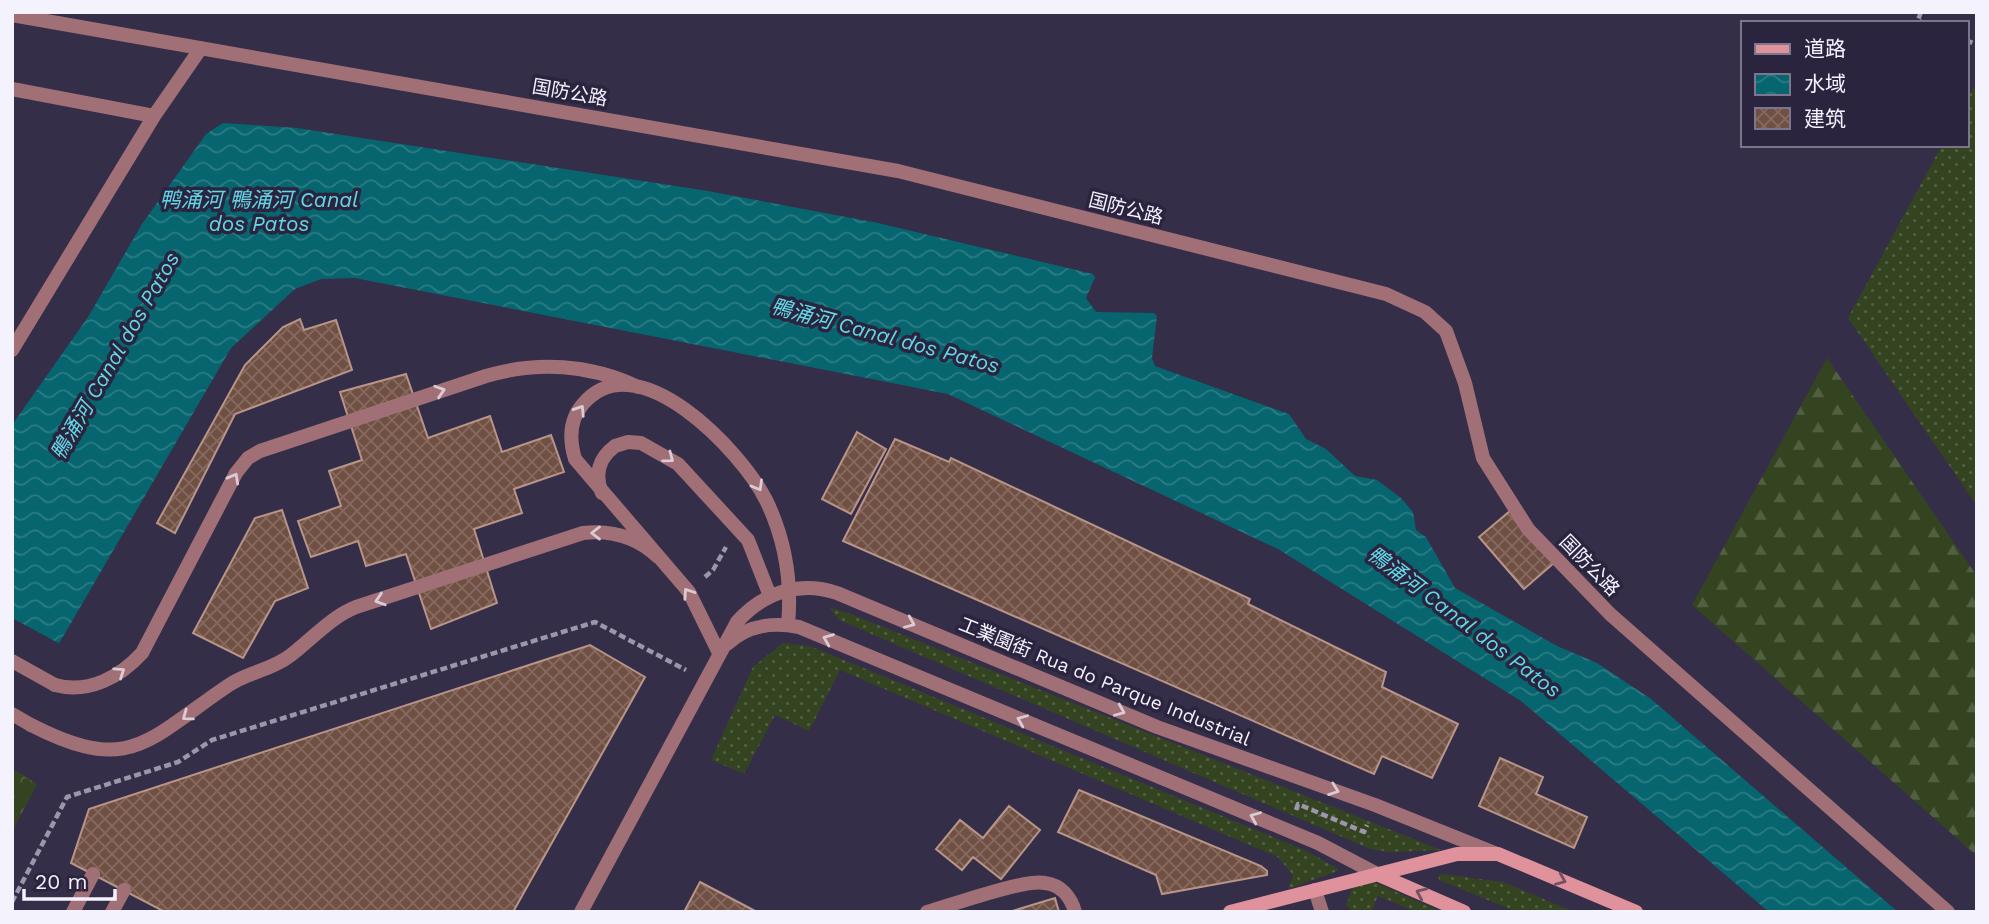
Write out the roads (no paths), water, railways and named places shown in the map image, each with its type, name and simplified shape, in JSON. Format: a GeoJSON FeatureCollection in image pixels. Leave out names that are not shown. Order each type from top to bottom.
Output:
{"type":"FeatureCollection","features":[{"type":"Feature","properties":{"kind":"main road"},"geometry":{"type":"LineString","coordinates":[[1230,912],[1457,854],[1498,854],[1636,912]]}},
{"type":"Feature","properties":{"kind":"main road"},"geometry":{"type":"LineString","coordinates":[[1377,874],[1464,912]]}},
{"type":"Feature","properties":{"kind":"street","name":"国防公路"},"geometry":{"type":"LineString","coordinates":[[12,15],[898,171],[1386,294],[1425,312],[1446,331],[1465,383],[1483,458],[1528,529],[1610,614],[1948,912]]}},
{"type":"Feature","properties":{"kind":"street"},"geometry":{"type":"LineString","coordinates":[[12,350],[154,116],[201,48]]}},
{"type":"Feature","properties":{"kind":"street"},"geometry":{"type":"LineString","coordinates":[[12,89],[154,116]]}},
{"type":"Feature","properties":{"kind":"street"},"geometry":{"type":"LineString","coordinates":[[12,661],[55,685],[79,687],[106,681],[122,672],[142,653],[239,469],[260,451],[486,376],[549,366],[592,370],[671,401],[698,419],[744,464],[775,521],[786,562],[789,590],[788,625]]}},
{"type":"Feature","properties":{"kind":"street"},"geometry":{"type":"LineString","coordinates":[[638,387],[620,385],[602,389],[580,406],[572,423],[570,441],[575,459],[689,592],[719,653]]}},
{"type":"Feature","properties":{"kind":"street"},"geometry":{"type":"LineString","coordinates":[[605,497],[598,480],[603,459],[623,443],[641,443],[671,458],[743,533],[756,556],[770,596]]}},
{"type":"Feature","properties":{"kind":"street"},"geometry":{"type":"LineString","coordinates":[[12,714],[84,748],[104,750],[135,746],[162,733],[238,680],[285,660],[332,621],[356,607],[583,533],[620,535],[645,546],[658,557]]}},
{"type":"Feature","properties":{"kind":"street","name":"工業園街 Rua do Parque Industrial"},"geometry":{"type":"LineString","coordinates":[[580,912],[737,622],[750,609],[770,596],[789,590],[819,588],[848,597],[1157,727],[1375,804],[1498,854]]}},
{"type":"Feature","properties":{"kind":"street","name":"工業園街 Rua do Parque Industrial"},"geometry":{"type":"LineString","coordinates":[[719,653],[737,636],[753,628],[788,625],[1287,830],[1377,874]]}},
{"type":"Feature","properties":{"kind":"street"},"geometry":{"type":"LineString","coordinates":[[73,912],[93,874]]}},
{"type":"Feature","properties":{"kind":"street"},"geometry":{"type":"LineString","coordinates":[[927,912],[1036,882],[1047,883],[1065,892],[1075,912]]}},
{"type":"Feature","properties":{"kind":"street"},"geometry":{"type":"LineString","coordinates":[[112,912],[124,890]]}},
{"type":"Feature","properties":{"kind":"street"},"geometry":{"type":"LineString","coordinates":[[1315,890],[1322,912]]}},
{"type":"Feature","properties":{"kind":"water","name":"鸭涌河 鴨涌河 Canal dos Patos"},"geometry":{"type":"Polygon","coordinates":[[[223,123],[297,128],[708,191],[878,223],[1093,274],[1095,277],[1086,298],[1096,312],[1154,313],[1157,316],[1152,358],[1155,366],[1289,414],[1306,439],[1326,449],[1355,476],[1377,480],[1401,498],[1413,512],[1416,530],[1426,537],[1455,588],[1557,646],[1597,663],[1651,699],[1898,912],[1769,912],[1521,701],[1278,549],[948,394],[355,278],[321,279],[295,289],[231,348],[57,647],[12,735],[12,425],[88,317],[142,224],[206,134],[223,123]]]}},
{"type":"Feature","properties":{"kind":"water label","name":"鴨涌河 Canal dos Patos"},"geometry":{"type":"Point","coordinates":[885,336]}},
{"type":"Feature","properties":{"kind":"water label","name":"鴨涌河 Canal dos Patos"},"geometry":{"type":"Point","coordinates":[115,356]}},
{"type":"Feature","properties":{"kind":"water label","name":"鴨涌河 Canal dos Patos"},"geometry":{"type":"Point","coordinates":[1464,622]}}]}
